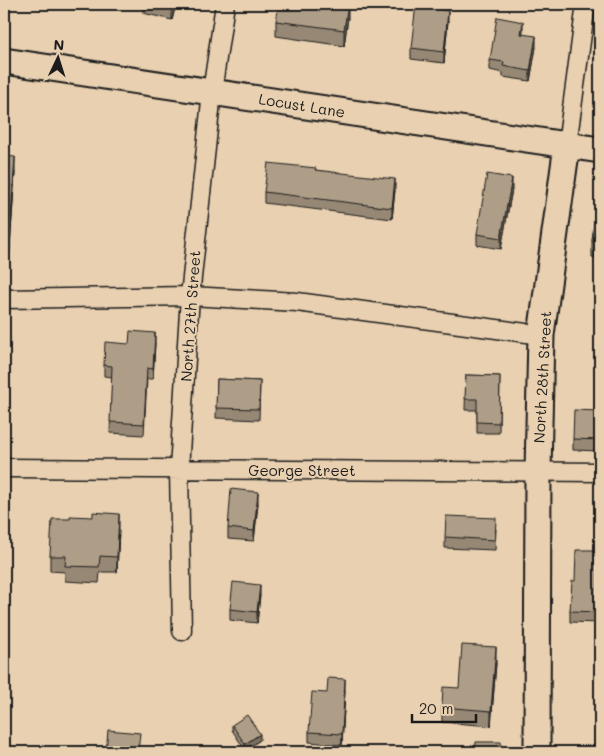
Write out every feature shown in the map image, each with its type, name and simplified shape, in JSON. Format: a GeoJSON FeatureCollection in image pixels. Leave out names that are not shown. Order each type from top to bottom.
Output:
{"type":"FeatureCollection","features":[{"type":"Feature","properties":{"kind":"street","name":"North 27th Street"},"geometry":{"type":"LineString","coordinates":[[182,631],[179,469],[190,296],[212,92],[225,4]]}},
{"type":"Feature","properties":{"kind":"street","name":"North 28th Street"},"geometry":{"type":"LineString","coordinates":[[537,752],[538,471],[541,335],[586,4]]}},
{"type":"Feature","properties":{"kind":"street","name":"Locust Lane"},"geometry":{"type":"LineString","coordinates":[[4,61],[600,150]]}},
{"type":"Feature","properties":{"kind":"street"},"geometry":{"type":"LineString","coordinates":[[4,299],[190,296],[297,302],[541,335]]}},
{"type":"Feature","properties":{"kind":"street","name":"George Street"},"geometry":{"type":"LineString","coordinates":[[4,468],[600,472]]}},
{"type":"Feature","properties":{"kind":"building"},"geometry":{"type":"Polygon","coordinates":[[[150,4],[173,4],[172,9],[150,4]]]}},
{"type":"Feature","properties":{"kind":"building"},"geometry":{"type":"Polygon","coordinates":[[[279,4],[348,4],[344,30],[276,21],[279,4]]]}},
{"type":"Feature","properties":{"kind":"building"},"geometry":{"type":"Polygon","coordinates":[[[416,4],[437,4],[436,9],[448,11],[444,52],[411,48],[416,4]]]}},
{"type":"Feature","properties":{"kind":"building"},"geometry":{"type":"Polygon","coordinates":[[[497,17],[523,22],[521,34],[536,36],[530,71],[503,66],[504,62],[490,60],[497,17]]]}},
{"type":"Feature","properties":{"kind":"building"},"geometry":{"type":"Polygon","coordinates":[[[4,156],[15,157],[9,246],[4,246],[4,156]]]}},
{"type":"Feature","properties":{"kind":"building"},"geometry":{"type":"Polygon","coordinates":[[[268,163],[395,179],[392,208],[264,192],[268,163]]]}},
{"type":"Feature","properties":{"kind":"building"},"geometry":{"type":"Polygon","coordinates":[[[487,174],[512,178],[501,238],[477,234],[487,174]]]}},
{"type":"Feature","properties":{"kind":"building"},"geometry":{"type":"Polygon","coordinates":[[[598,187],[600,187],[600,242],[592,241],[598,187]]]}},
{"type":"Feature","properties":{"kind":"building"},"geometry":{"type":"Polygon","coordinates":[[[130,331],[155,333],[153,369],[147,368],[144,424],[110,422],[112,366],[104,365],[105,342],[129,344],[130,331]]]}},
{"type":"Feature","properties":{"kind":"building"},"geometry":{"type":"Polygon","coordinates":[[[466,375],[500,376],[499,423],[477,422],[477,399],[465,399],[466,375]]]}},
{"type":"Feature","properties":{"kind":"building"},"geometry":{"type":"Polygon","coordinates":[[[217,379],[260,381],[259,409],[216,408],[217,379]]]}},
{"type":"Feature","properties":{"kind":"building"},"geometry":{"type":"Polygon","coordinates":[[[574,410],[600,411],[600,440],[573,439],[574,410]]]}},
{"type":"Feature","properties":{"kind":"building"},"geometry":{"type":"Polygon","coordinates":[[[231,489],[258,492],[254,531],[228,528],[231,489]]]}},
{"type":"Feature","properties":{"kind":"building"},"geometry":{"type":"Polygon","coordinates":[[[93,512],[119,514],[117,557],[100,556],[99,567],[65,566],[66,556],[50,556],[52,519],[70,519],[70,516],[93,517],[93,512]]]}},
{"type":"Feature","properties":{"kind":"building"},"geometry":{"type":"Polygon","coordinates":[[[446,516],[496,518],[495,540],[445,537],[446,516]]]}},
{"type":"Feature","properties":{"kind":"building"},"geometry":{"type":"Polygon","coordinates":[[[576,550],[600,550],[600,612],[570,611],[572,581],[575,581],[576,550]]]}},
{"type":"Feature","properties":{"kind":"building"},"geometry":{"type":"Polygon","coordinates":[[[233,582],[260,585],[257,612],[230,609],[233,582]]]}},
{"type":"Feature","properties":{"kind":"building"},"geometry":{"type":"Polygon","coordinates":[[[462,645],[496,647],[491,711],[442,707],[443,687],[459,688],[462,645]]]}},
{"type":"Feature","properties":{"kind":"building"},"geometry":{"type":"Polygon","coordinates":[[[328,678],[345,679],[342,734],[309,732],[312,692],[327,693],[328,678]]]}},
{"type":"Feature","properties":{"kind":"building"},"geometry":{"type":"Polygon","coordinates":[[[247,715],[260,734],[245,744],[232,725],[247,715]]]}},
{"type":"Feature","properties":{"kind":"building"},"geometry":{"type":"Polygon","coordinates":[[[108,730],[140,733],[138,752],[106,752],[108,730]]]}},
{"type":"Feature","properties":{"kind":"building"},"geometry":{"type":"Polygon","coordinates":[[[476,742],[501,742],[501,752],[475,752],[476,742]]]}}]}
